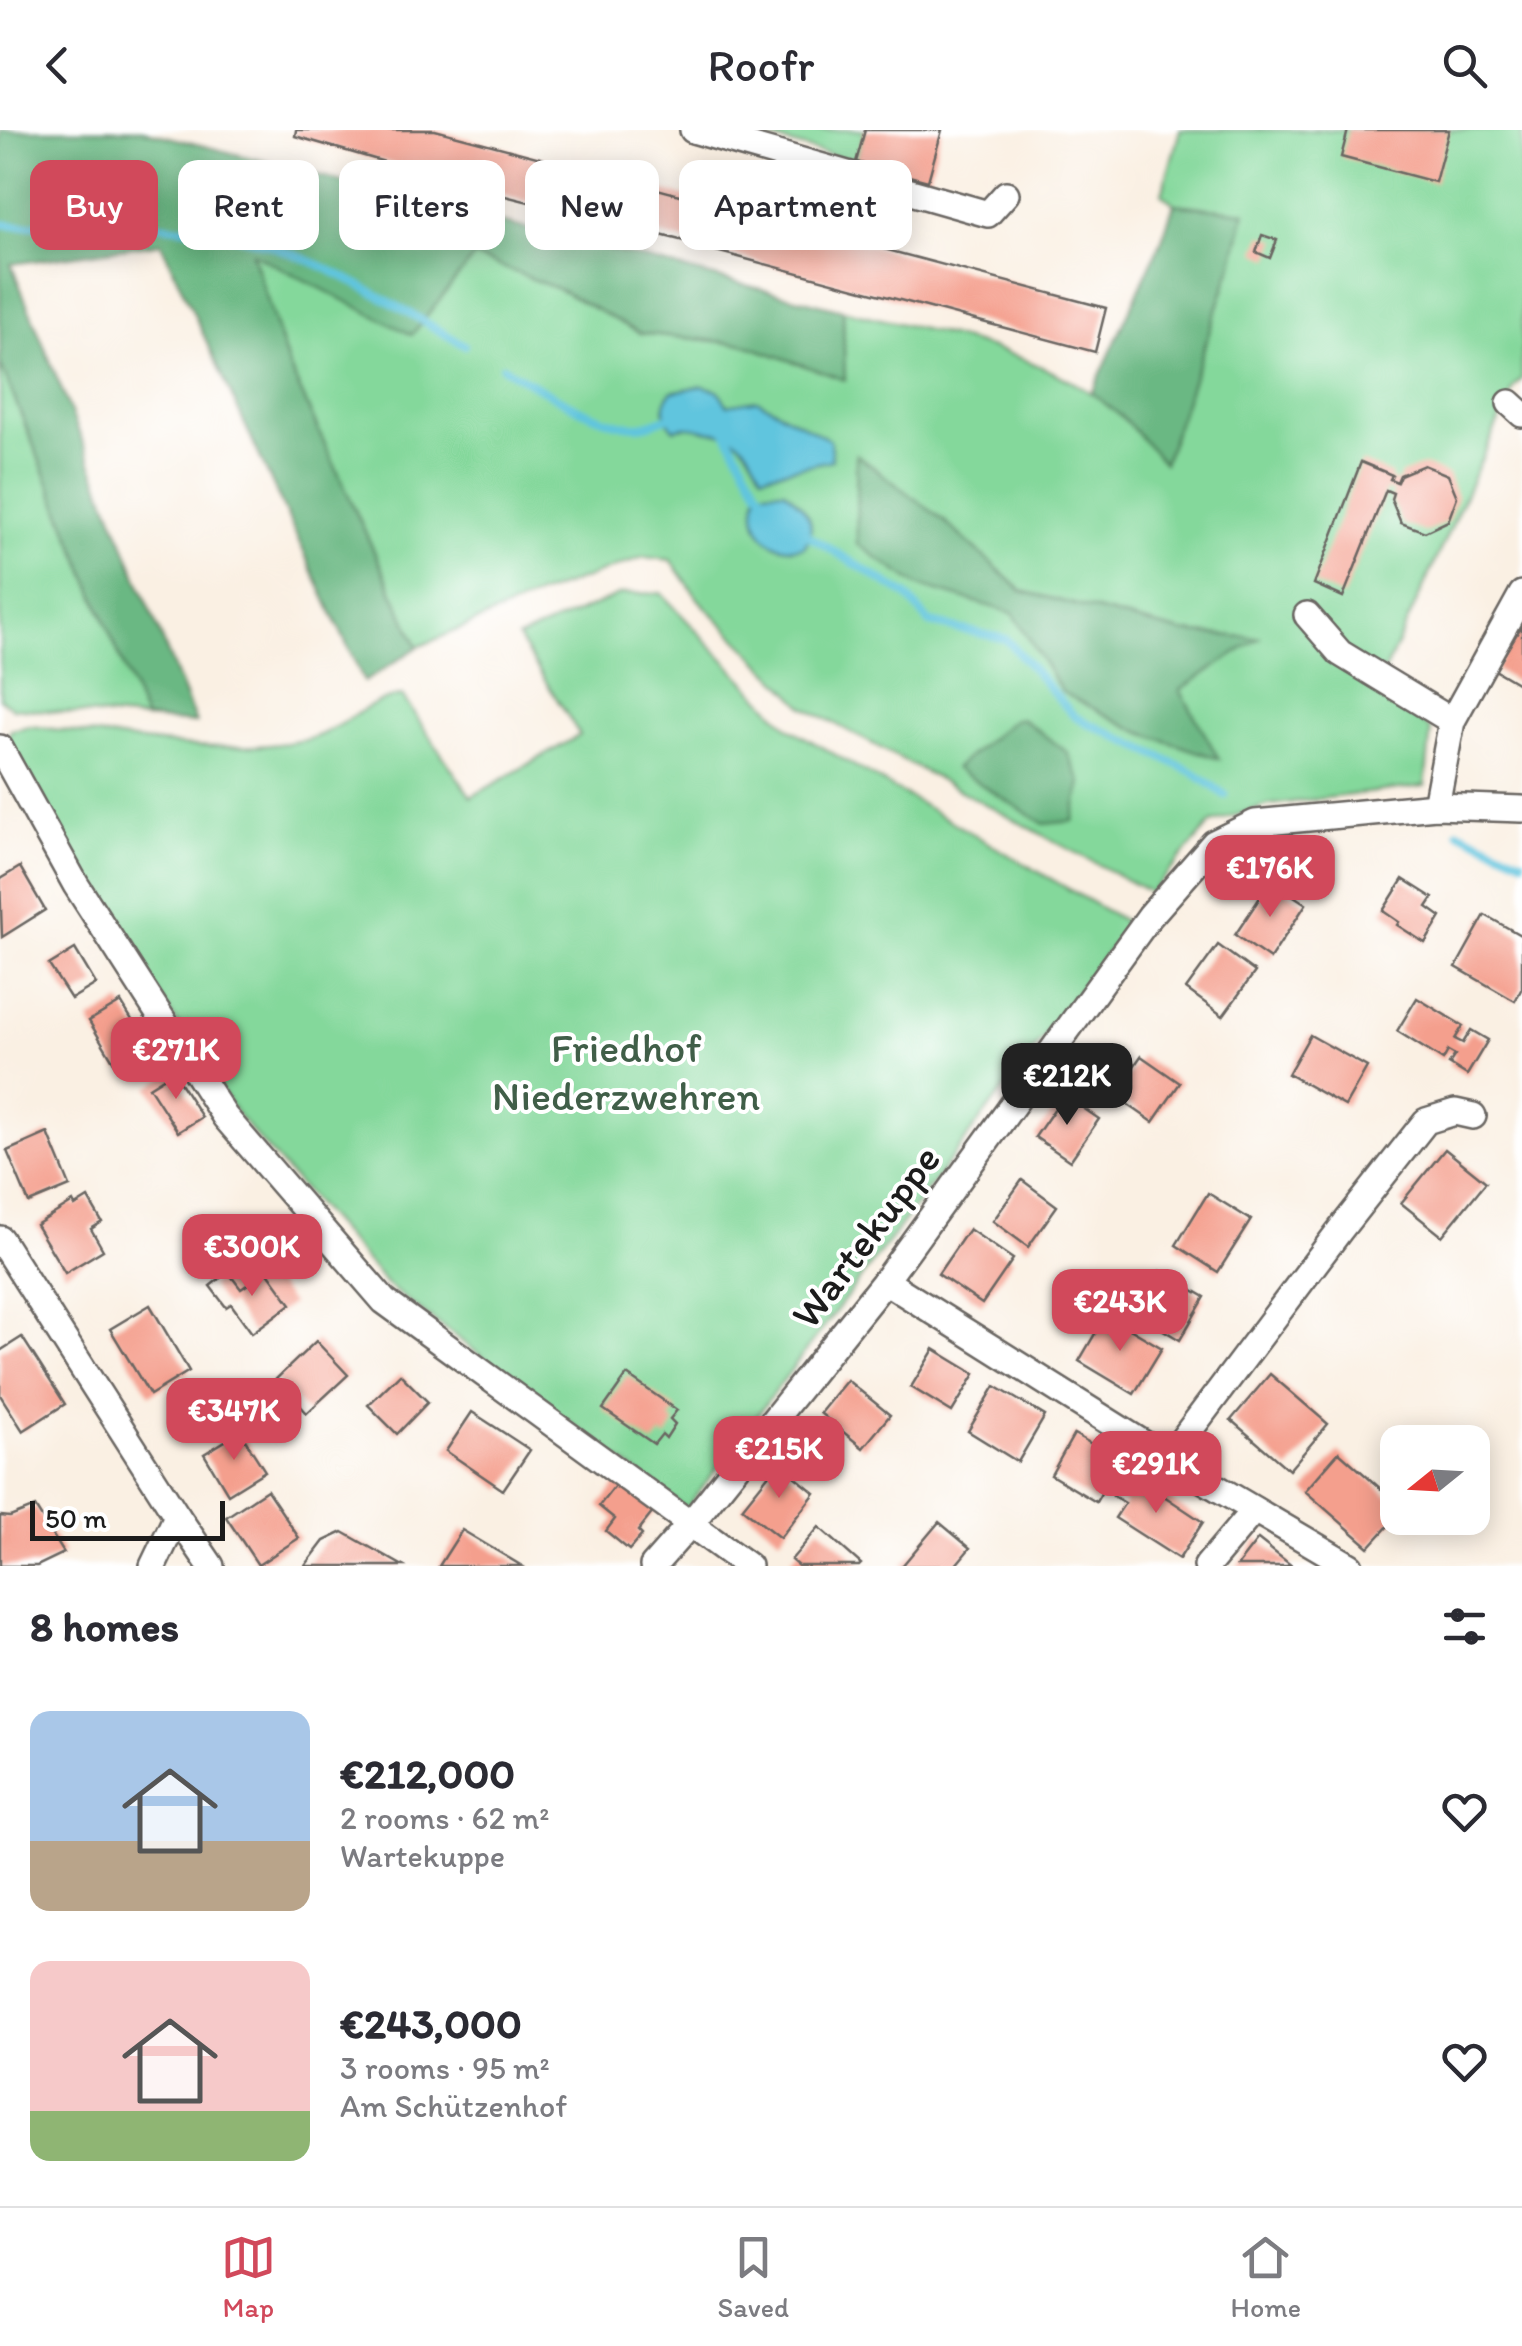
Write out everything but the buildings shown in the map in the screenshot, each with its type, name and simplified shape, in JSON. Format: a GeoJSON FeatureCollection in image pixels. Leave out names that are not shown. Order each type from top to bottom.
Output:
{"type":"FeatureCollection","features":[{"type":"Feature","properties":{"kind":"street"},"geometry":{"type":"LineString","coordinates":[[693,130],[988,214],[1006,194]]}},
{"type":"Feature","properties":{"kind":"street"},"geometry":{"type":"LineString","coordinates":[[1436,806],[1452,720],[1522,594]]}},
{"type":"Feature","properties":{"kind":"street"},"geometry":{"type":"LineString","coordinates":[[1307,615],[1340,653],[1452,720]]}},
{"type":"Feature","properties":{"kind":"street"},"geometry":{"type":"LineString","coordinates":[[0,748],[76,885],[225,1117],[384,1301],[748,1566]]}},
{"type":"Feature","properties":{"kind":"street","name":"Wartekuppe"},"geometry":{"type":"LineString","coordinates":[[653,1566],[884,1282],[1150,916],[1214,843],[1255,824],[1436,806],[1522,809]]}},
{"type":"Feature","properties":{"kind":"street"},"geometry":{"type":"LineString","coordinates":[[1168,1459],[1426,1121],[1456,1112],[1474,1116]]}},
{"type":"Feature","properties":{"kind":"street"},"geometry":{"type":"LineString","coordinates":[[0,1239],[176,1516],[212,1566]]}},
{"type":"Feature","properties":{"kind":"street"},"geometry":{"type":"LineString","coordinates":[[884,1282],[1168,1459],[1350,1566]]}},
{"type":"Feature","properties":{"kind":"street"},"geometry":{"type":"LineString","coordinates":[[1207,1566],[1254,1510]]}},
{"type":"Feature","properties":{"kind":"street"},"geometry":{"type":"LineString","coordinates":[[153,1566],[176,1516]]}},
{"type":"Feature","properties":{"kind":"green space"},"geometry":{"type":"Polygon","coordinates":[[[0,130],[142,130],[259,160],[178,160],[178,250],[319,250],[319,175],[339,181],[339,250],[505,250],[505,223],[525,228],[525,250],[609,250],[843,310],[845,380],[743,344],[640,333],[558,289],[474,256],[412,335],[252,253],[288,364],[418,647],[364,682],[158,243],[158,160],[30,160],[30,250],[111,250],[11,264],[196,723],[145,719],[0,363],[0,130]]]}},
{"type":"Feature","properties":{"kind":"green space"},"geometry":{"type":"Polygon","coordinates":[[[739,130],[865,130],[857,160],[739,130]]]}},
{"type":"Feature","properties":{"kind":"green space"},"geometry":{"type":"Polygon","coordinates":[[[1180,130],[1522,130],[1522,378],[1514,388],[1386,669],[1369,685],[1431,729],[1425,786],[1269,805],[1211,823],[1151,893],[804,707],[699,600],[671,560],[643,557],[536,596],[418,647],[288,364],[252,253],[412,334],[474,256],[558,289],[640,333],[743,344],[844,379],[843,310],[971,342],[1063,377],[1111,408],[1164,462],[1232,266],[1245,212],[1174,204],[1162,194],[1180,130]],[[943,520],[1013,613],[1062,692],[1140,732],[1218,758],[1180,690],[1257,638],[1182,632],[1022,591],[943,520]]]}},
{"type":"Feature","properties":{"kind":"green space"},"geometry":{"type":"Polygon","coordinates":[[[1174,204],[1245,212],[1232,266],[1164,463],[1123,418],[1092,393],[1174,204]]]}},
{"type":"Feature","properties":{"kind":"green space"},"geometry":{"type":"Polygon","coordinates":[[[0,363],[145,719],[13,708],[0,699],[0,363]]]}},
{"type":"Feature","properties":{"kind":"green space"},"geometry":{"type":"Polygon","coordinates":[[[856,454],[943,520],[1022,591],[1182,632],[1259,638],[1180,690],[1219,759],[1140,732],[1062,692],[1013,613],[917,585],[857,544],[856,454]]]}},
{"type":"Feature","properties":{"kind":"green space","name":"Friedhof Niederzwehren"},"geometry":{"type":"Polygon","coordinates":[[[661,593],[789,728],[1129,924],[686,1509],[389,1287],[238,1116],[85,882],[6,741],[11,730],[30,726],[168,744],[271,745],[318,736],[377,703],[402,696],[471,797],[580,735],[518,638],[621,594],[661,593]]]}},
{"type":"Feature","properties":{"kind":"green space"},"geometry":{"type":"Polygon","coordinates":[[[1021,718],[1067,752],[1081,782],[1073,821],[1044,824],[955,768],[1013,720],[1021,718]]]}},
{"type":"Feature","properties":{"kind":"water"},"geometry":{"type":"Polygon","coordinates":[[[702,386],[718,390],[727,405],[757,400],[830,440],[832,460],[762,475],[749,452],[733,437],[691,427],[674,429],[664,411],[671,392],[702,386]]]}},
{"type":"Feature","properties":{"kind":"water"},"geometry":{"type":"Polygon","coordinates":[[[784,490],[808,515],[811,530],[804,547],[780,546],[770,541],[758,525],[755,503],[759,491],[784,490]]]}},
{"type":"Feature","properties":{"kind":"waterway"},"geometry":{"type":"LineString","coordinates":[[0,224],[122,222],[199,230],[259,242],[350,280],[464,345]]}},
{"type":"Feature","properties":{"kind":"waterway"},"geometry":{"type":"LineString","coordinates":[[503,367],[568,403],[620,424],[645,425],[674,415]]}},
{"type":"Feature","properties":{"kind":"waterway"},"geometry":{"type":"LineString","coordinates":[[722,424],[766,497]]}},
{"type":"Feature","properties":{"kind":"waterway"},"geometry":{"type":"LineString","coordinates":[[806,534],[906,595],[930,623],[1006,639],[1075,717],[1193,772],[1225,795]]}},
{"type":"Feature","properties":{"kind":"waterway"},"geometry":{"type":"LineString","coordinates":[[1458,831],[1522,860]]}}]}
